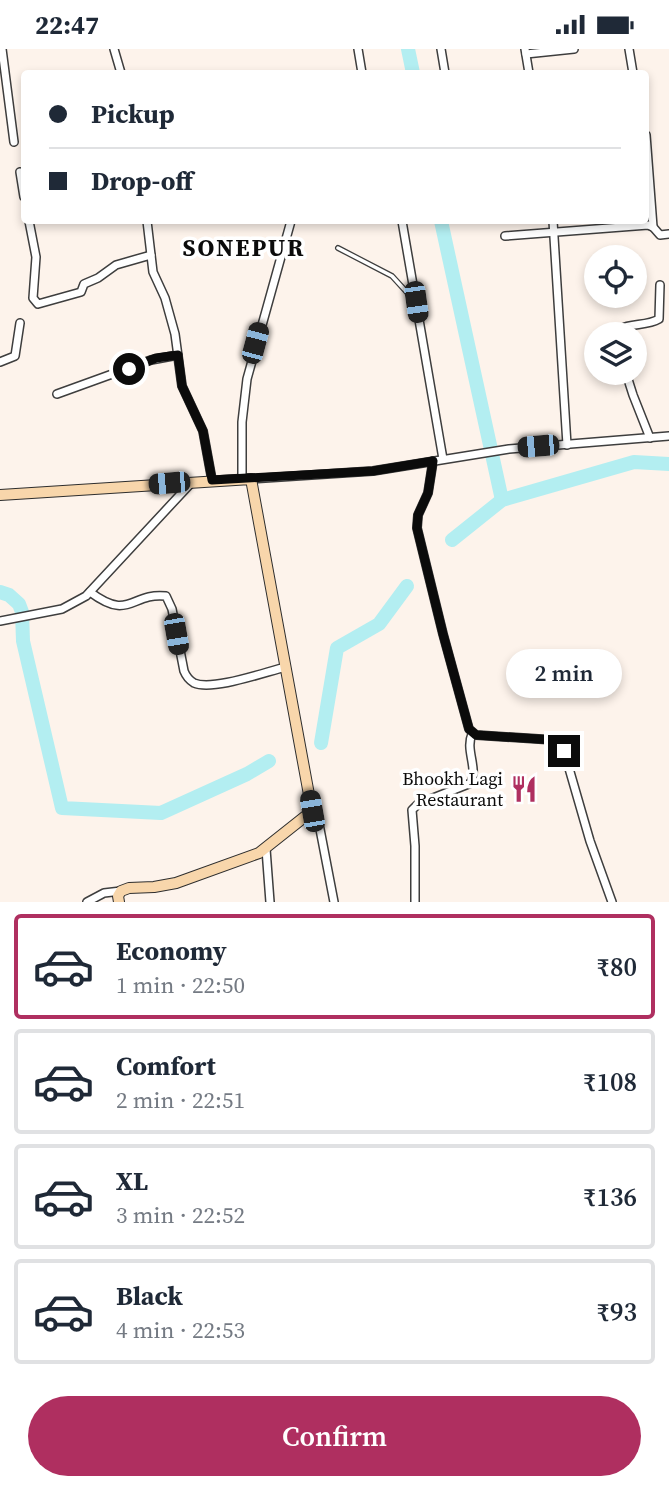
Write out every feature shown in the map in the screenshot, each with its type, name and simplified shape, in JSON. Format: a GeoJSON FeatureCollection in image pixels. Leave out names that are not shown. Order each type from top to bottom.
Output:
{"type":"FeatureCollection","features":[{"type":"Feature","properties":{"kind":"street"},"geometry":{"type":"LineString","coordinates":[[2,49],[14,142]]}},
{"type":"Feature","properties":{"kind":"street"},"geometry":{"type":"LineString","coordinates":[[114,49],[120,70]]}},
{"type":"Feature","properties":{"kind":"street"},"geometry":{"type":"LineString","coordinates":[[358,49],[362,70]]}},
{"type":"Feature","properties":{"kind":"street"},"geometry":{"type":"LineString","coordinates":[[441,49],[444,70]]}},
{"type":"Feature","properties":{"kind":"street"},"geometry":{"type":"LineString","coordinates":[[529,70],[526,51],[574,49]]}},
{"type":"Feature","properties":{"kind":"street"},"geometry":{"type":"LineString","coordinates":[[629,49],[633,70]]}},
{"type":"Feature","properties":{"kind":"street"},"geometry":{"type":"LineString","coordinates":[[20,172],[21,178]]}},
{"type":"Feature","properties":{"kind":"street"},"geometry":{"type":"LineString","coordinates":[[649,174],[653,227]]}},
{"type":"Feature","properties":{"kind":"street"},"geometry":{"type":"LineString","coordinates":[[30,224],[36,257],[33,297],[38,304],[81,292],[84,284],[98,278],[112,267],[151,255]]}},
{"type":"Feature","properties":{"kind":"street"},"geometry":{"type":"LineString","coordinates":[[147,224],[153,272],[171,316],[182,386],[203,431],[212,480]]}},
{"type":"Feature","properties":{"kind":"street"},"geometry":{"type":"LineString","coordinates":[[290,224],[247,379],[242,422],[247,479],[286,667],[312,811],[319,824],[334,902]]}},
{"type":"Feature","properties":{"kind":"street"},"geometry":{"type":"LineString","coordinates":[[403,224],[443,459]]}},
{"type":"Feature","properties":{"kind":"street"},"geometry":{"type":"LineString","coordinates":[[554,224],[567,445]]}},
{"type":"Feature","properties":{"kind":"street"},"geometry":{"type":"LineString","coordinates":[[505,236],[648,225],[660,235],[669,234]]}},
{"type":"Feature","properties":{"kind":"street"},"geometry":{"type":"LineString","coordinates":[[647,322],[657,320],[660,285]]}},
{"type":"Feature","properties":{"kind":"street"},"geometry":{"type":"LineString","coordinates":[[0,362],[15,356],[20,323]]}},
{"type":"Feature","properties":{"kind":"street"},"geometry":{"type":"LineString","coordinates":[[57,394],[151,360],[178,355]]}},
{"type":"Feature","properties":{"kind":"street"},"geometry":{"type":"LineString","coordinates":[[630,385],[650,438]]}},
{"type":"Feature","properties":{"kind":"street"},"geometry":{"type":"LineString","coordinates":[[0,495],[373,471],[509,449],[669,436]]}},
{"type":"Feature","properties":{"kind":"street"},"geometry":{"type":"LineString","coordinates":[[415,902],[412,810],[418,804],[471,783],[473,777],[468,746],[472,734],[443,634],[417,528],[418,515],[428,493],[433,461]]}},
{"type":"Feature","properties":{"kind":"street"},"geometry":{"type":"LineString","coordinates":[[0,621],[70,606],[90,592],[193,481]]}},
{"type":"Feature","properties":{"kind":"street"},"geometry":{"type":"LineString","coordinates":[[90,592],[108,604],[120,606],[166,596],[172,609],[184,671],[195,684],[216,684],[286,667]]}},
{"type":"Feature","properties":{"kind":"street"},"geometry":{"type":"LineString","coordinates":[[472,734],[554,740],[559,744],[564,751],[590,841],[612,902]]}},
{"type":"Feature","properties":{"kind":"street"},"geometry":{"type":"LineString","coordinates":[[87,902],[113,890],[120,897],[128,888],[176,883],[252,857],[266,849],[312,811]]}},
{"type":"Feature","properties":{"kind":"street"},"geometry":{"type":"LineString","coordinates":[[266,849],[270,902]]}},
{"type":"Feature","properties":{"kind":"lane"},"geometry":{"type":"LineString","coordinates":[[338,247],[392,276],[416,302]]}},
{"type":"Feature","properties":{"kind":"waterway"},"geometry":{"type":"LineString","coordinates":[[408,49],[412,70]]}},
{"type":"Feature","properties":{"kind":"waterway"},"geometry":{"type":"LineString","coordinates":[[442,224],[502,500]]}},
{"type":"Feature","properties":{"kind":"waterway"},"geometry":{"type":"LineString","coordinates":[[452,540],[502,500],[634,462],[669,464]]}},
{"type":"Feature","properties":{"kind":"waterway"},"geometry":{"type":"LineString","coordinates":[[321,743],[337,648],[379,624],[407,586]]}},
{"type":"Feature","properties":{"kind":"waterway"},"geometry":{"type":"LineString","coordinates":[[0,592],[9,595],[19,604],[22,612],[23,641],[62,808],[161,813],[247,774],[269,761]]}},
{"type":"Feature","properties":{"kind":"place","name":"Bhookh Lagi Restaurant"},"geometry":{"type":"Point","coordinates":[524,789]}},
{"type":"Feature","properties":{"kind":"district","name":"SONEPUR"},"geometry":{"type":"Point","coordinates":[244,248]}},
{"type":"Feature","properties":{"kind":"route"},"geometry":{"type":"LineString","coordinates":[[129,369],[156,358],[178,355],[182,386],[197,416],[207,445],[212,480],[373,471],[433,461],[428,493],[416,522],[469,729],[476,735],[554,740],[564,751]]}}]}
